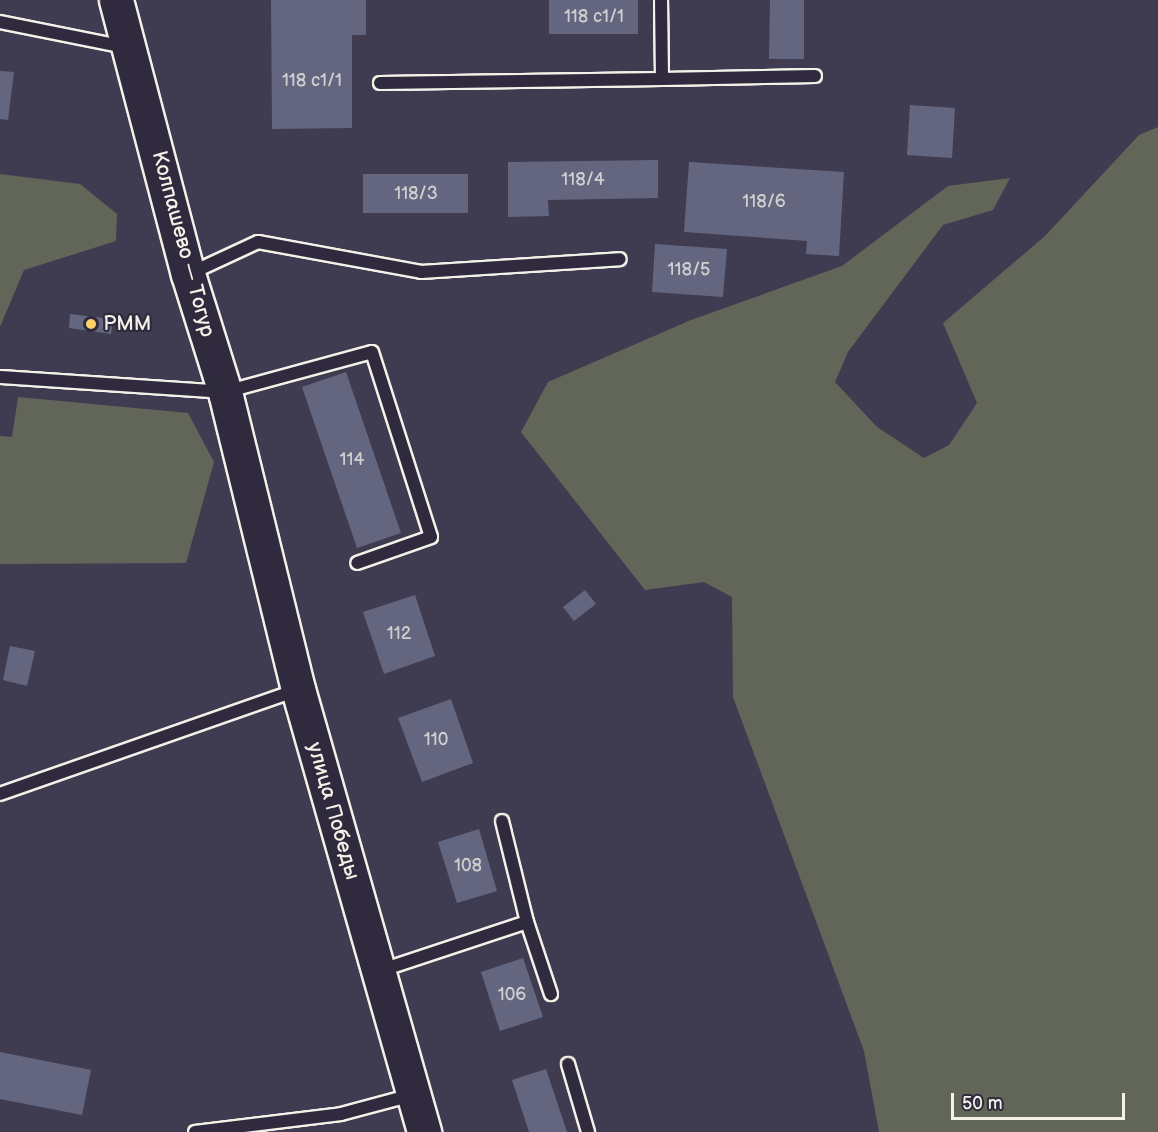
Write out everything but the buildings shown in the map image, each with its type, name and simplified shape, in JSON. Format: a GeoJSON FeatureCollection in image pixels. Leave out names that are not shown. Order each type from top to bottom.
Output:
{"type":"FeatureCollection","features":[{"type":"Feature","properties":{"kind":"street","name":"Колпашево — Тогур"},"geometry":{"type":"LineString","coordinates":[[116,0],[188,274],[225,392],[246,488]]}},
{"type":"Feature","properties":{"kind":"street","name":"улица Победы"},"geometry":{"type":"LineString","coordinates":[[246,488],[298,689],[424,1132]]}},
{"type":"Feature","properties":{"kind":"lane"},"geometry":{"type":"LineString","coordinates":[[661,0],[662,79]]}},
{"type":"Feature","properties":{"kind":"lane"},"geometry":{"type":"LineString","coordinates":[[0,22],[129,48]]}},
{"type":"Feature","properties":{"kind":"lane"},"geometry":{"type":"LineString","coordinates":[[380,83],[815,76]]}},
{"type":"Feature","properties":{"kind":"lane"},"geometry":{"type":"LineString","coordinates":[[188,274],[258,242],[422,272],[620,259]]}},
{"type":"Feature","properties":{"kind":"lane"},"geometry":{"type":"LineString","coordinates":[[1,378],[225,392],[372,352],[431,537],[357,563]]}},
{"type":"Feature","properties":{"kind":"lane"},"geometry":{"type":"LineString","coordinates":[[0,794],[298,689]]}},
{"type":"Feature","properties":{"kind":"lane"},"geometry":{"type":"LineString","coordinates":[[502,821],[527,922],[551,994]]}},
{"type":"Feature","properties":{"kind":"lane"},"geometry":{"type":"LineString","coordinates":[[378,971],[527,922]]}},
{"type":"Feature","properties":{"kind":"lane"},"geometry":{"type":"LineString","coordinates":[[568,1064],[588,1132]]}},
{"type":"Feature","properties":{"kind":"lane"},"geometry":{"type":"LineString","coordinates":[[195,1132],[341,1114],[413,1095]]}},
{"type":"Feature","properties":{"kind":"green space"},"geometry":{"type":"Polygon","coordinates":[[[1158,127],[1158,1132],[879,1132],[864,1051],[733,697],[732,597],[704,582],[645,590],[521,432],[548,382],[691,320],[842,266],[948,186],[1010,178],[993,210],[943,225],[848,352],[835,382],[877,427],[924,458],[949,445],[977,403],[943,323],[1045,236],[1139,135],[1158,127]]]}},
{"type":"Feature","properties":{"kind":"green space"},"geometry":{"type":"Polygon","coordinates":[[[0,174],[80,184],[117,214],[116,241],[24,270],[0,327],[0,174]]]}},
{"type":"Feature","properties":{"kind":"green space"},"geometry":{"type":"Polygon","coordinates":[[[18,397],[188,413],[214,462],[186,563],[0,564],[0,436],[12,437],[18,397]]]}},
{"type":"Feature","properties":{"kind":"place","name":"РММ"},"geometry":{"type":"Point","coordinates":[91,324]}}]}
